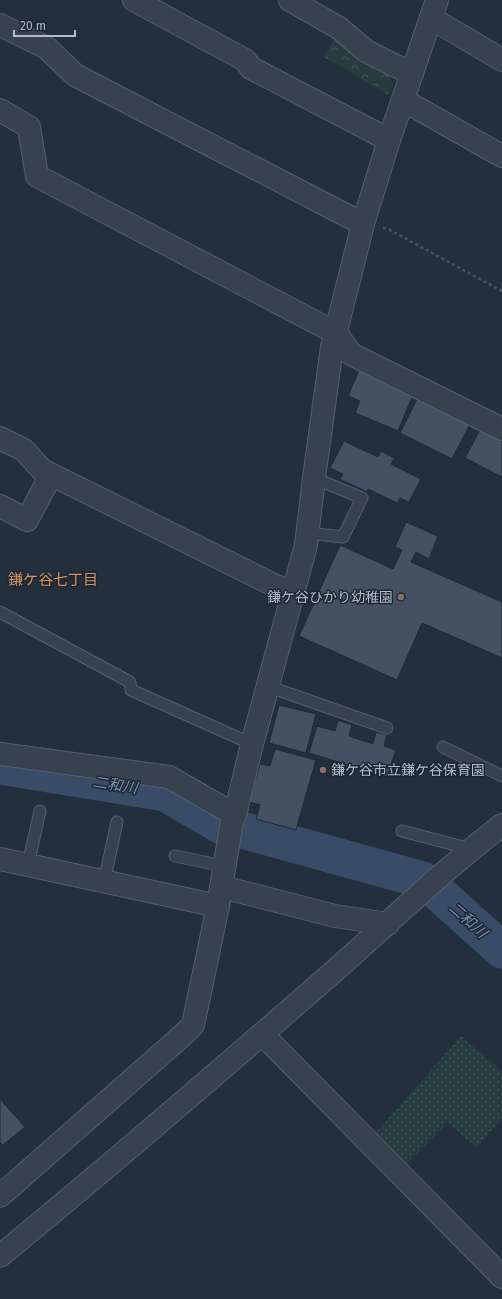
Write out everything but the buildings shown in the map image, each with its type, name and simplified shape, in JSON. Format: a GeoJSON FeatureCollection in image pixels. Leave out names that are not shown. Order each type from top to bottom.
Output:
{"type":"FeatureCollection","features":[{"type":"Feature","properties":{"kind":"street"},"geometry":{"type":"LineString","coordinates":[[134,0],[245,60],[251,68],[389,140]]}},
{"type":"Feature","properties":{"kind":"street"},"geometry":{"type":"LineString","coordinates":[[290,0],[339,28],[366,51],[412,74]]}},
{"type":"Feature","properties":{"kind":"street"},"geometry":{"type":"LineString","coordinates":[[0,1196],[193,1025],[220,897],[232,824],[267,686],[306,545],[332,347],[363,224],[389,140],[434,9],[502,60]]}},
{"type":"Feature","properties":{"kind":"street"},"geometry":{"type":"LineString","coordinates":[[0,25],[46,48],[75,75],[363,224]]}},
{"type":"Feature","properties":{"kind":"street"},"geometry":{"type":"LineString","coordinates":[[403,100],[502,156]]}},
{"type":"Feature","properties":{"kind":"street"},"geometry":{"type":"LineString","coordinates":[[0,110],[29,127],[37,176],[336,333],[351,354],[502,428]]}},
{"type":"Feature","properties":{"kind":"street"},"geometry":{"type":"LineString","coordinates":[[0,438],[24,450],[42,470],[51,475],[292,594]]}},
{"type":"Feature","properties":{"kind":"street"},"geometry":{"type":"LineString","coordinates":[[0,506],[27,520],[51,475]]}},
{"type":"Feature","properties":{"kind":"street"},"geometry":{"type":"LineString","coordinates":[[0,754],[169,777],[232,824]]}},
{"type":"Feature","properties":{"kind":"street"},"geometry":{"type":"LineString","coordinates":[[0,1256],[262,1034],[388,924],[429,885],[502,825]]}},
{"type":"Feature","properties":{"kind":"street"},"geometry":{"type":"LineString","coordinates":[[0,859],[104,882],[220,897],[388,924]]}},
{"type":"Feature","properties":{"kind":"street"},"geometry":{"type":"LineString","coordinates":[[262,1034],[502,1277]]}},
{"type":"Feature","properties":{"kind":"lane"},"geometry":{"type":"LineString","coordinates":[[307,532],[343,537],[362,498],[314,478]]}},
{"type":"Feature","properties":{"kind":"lane"},"geometry":{"type":"LineString","coordinates":[[0,612],[130,682],[131,690],[252,744]]}},
{"type":"Feature","properties":{"kind":"lane"},"geometry":{"type":"LineString","coordinates":[[267,686],[387,728]]}},
{"type":"Feature","properties":{"kind":"lane"},"geometry":{"type":"LineString","coordinates":[[443,747],[502,776]]}},
{"type":"Feature","properties":{"kind":"lane"},"geometry":{"type":"LineString","coordinates":[[28,865],[40,811]]}},
{"type":"Feature","properties":{"kind":"lane"},"geometry":{"type":"LineString","coordinates":[[104,882],[117,822]]}},
{"type":"Feature","properties":{"kind":"lane"},"geometry":{"type":"LineString","coordinates":[[402,832],[471,849]]}},
{"type":"Feature","properties":{"kind":"lane"},"geometry":{"type":"LineString","coordinates":[[175,856],[224,866]]}},
{"type":"Feature","properties":{"kind":"path"},"geometry":{"type":"LineString","coordinates":[[363,224],[388,229],[502,291]]}},
{"type":"Feature","properties":{"kind":"green space"},"geometry":{"type":"Polygon","coordinates":[[[335,37],[388,73],[393,85],[388,95],[324,57],[335,37]]]}},
{"type":"Feature","properties":{"kind":"green space"},"geometry":{"type":"Polygon","coordinates":[[[461,1036],[502,1071],[502,1118],[477,1148],[448,1123],[403,1168],[372,1137],[461,1036]]]}},
{"type":"Feature","properties":{"kind":"waterway","name":"二和川"},"geometry":{"type":"LineString","coordinates":[[0,766],[165,793],[222,826]]}},
{"type":"Feature","properties":{"kind":"waterway","name":"二和川"},"geometry":{"type":"LineString","coordinates":[[242,830],[423,880]]}},
{"type":"Feature","properties":{"kind":"waterway","name":"二和川"},"geometry":{"type":"LineString","coordinates":[[434,889],[502,950]]}},
{"type":"Feature","properties":{"kind":"place","name":"鎌ケ谷ひかり幼稚園"},"geometry":{"type":"Point","coordinates":[401,597]}},
{"type":"Feature","properties":{"kind":"place","name":"鎌ケ谷市立鎌ケ谷保育園"},"geometry":{"type":"Point","coordinates":[323,770]}},
{"type":"Feature","properties":{"kind":"district","name":"鎌ケ谷七丁目"},"geometry":{"type":"Point","coordinates":[53,580]}}]}
